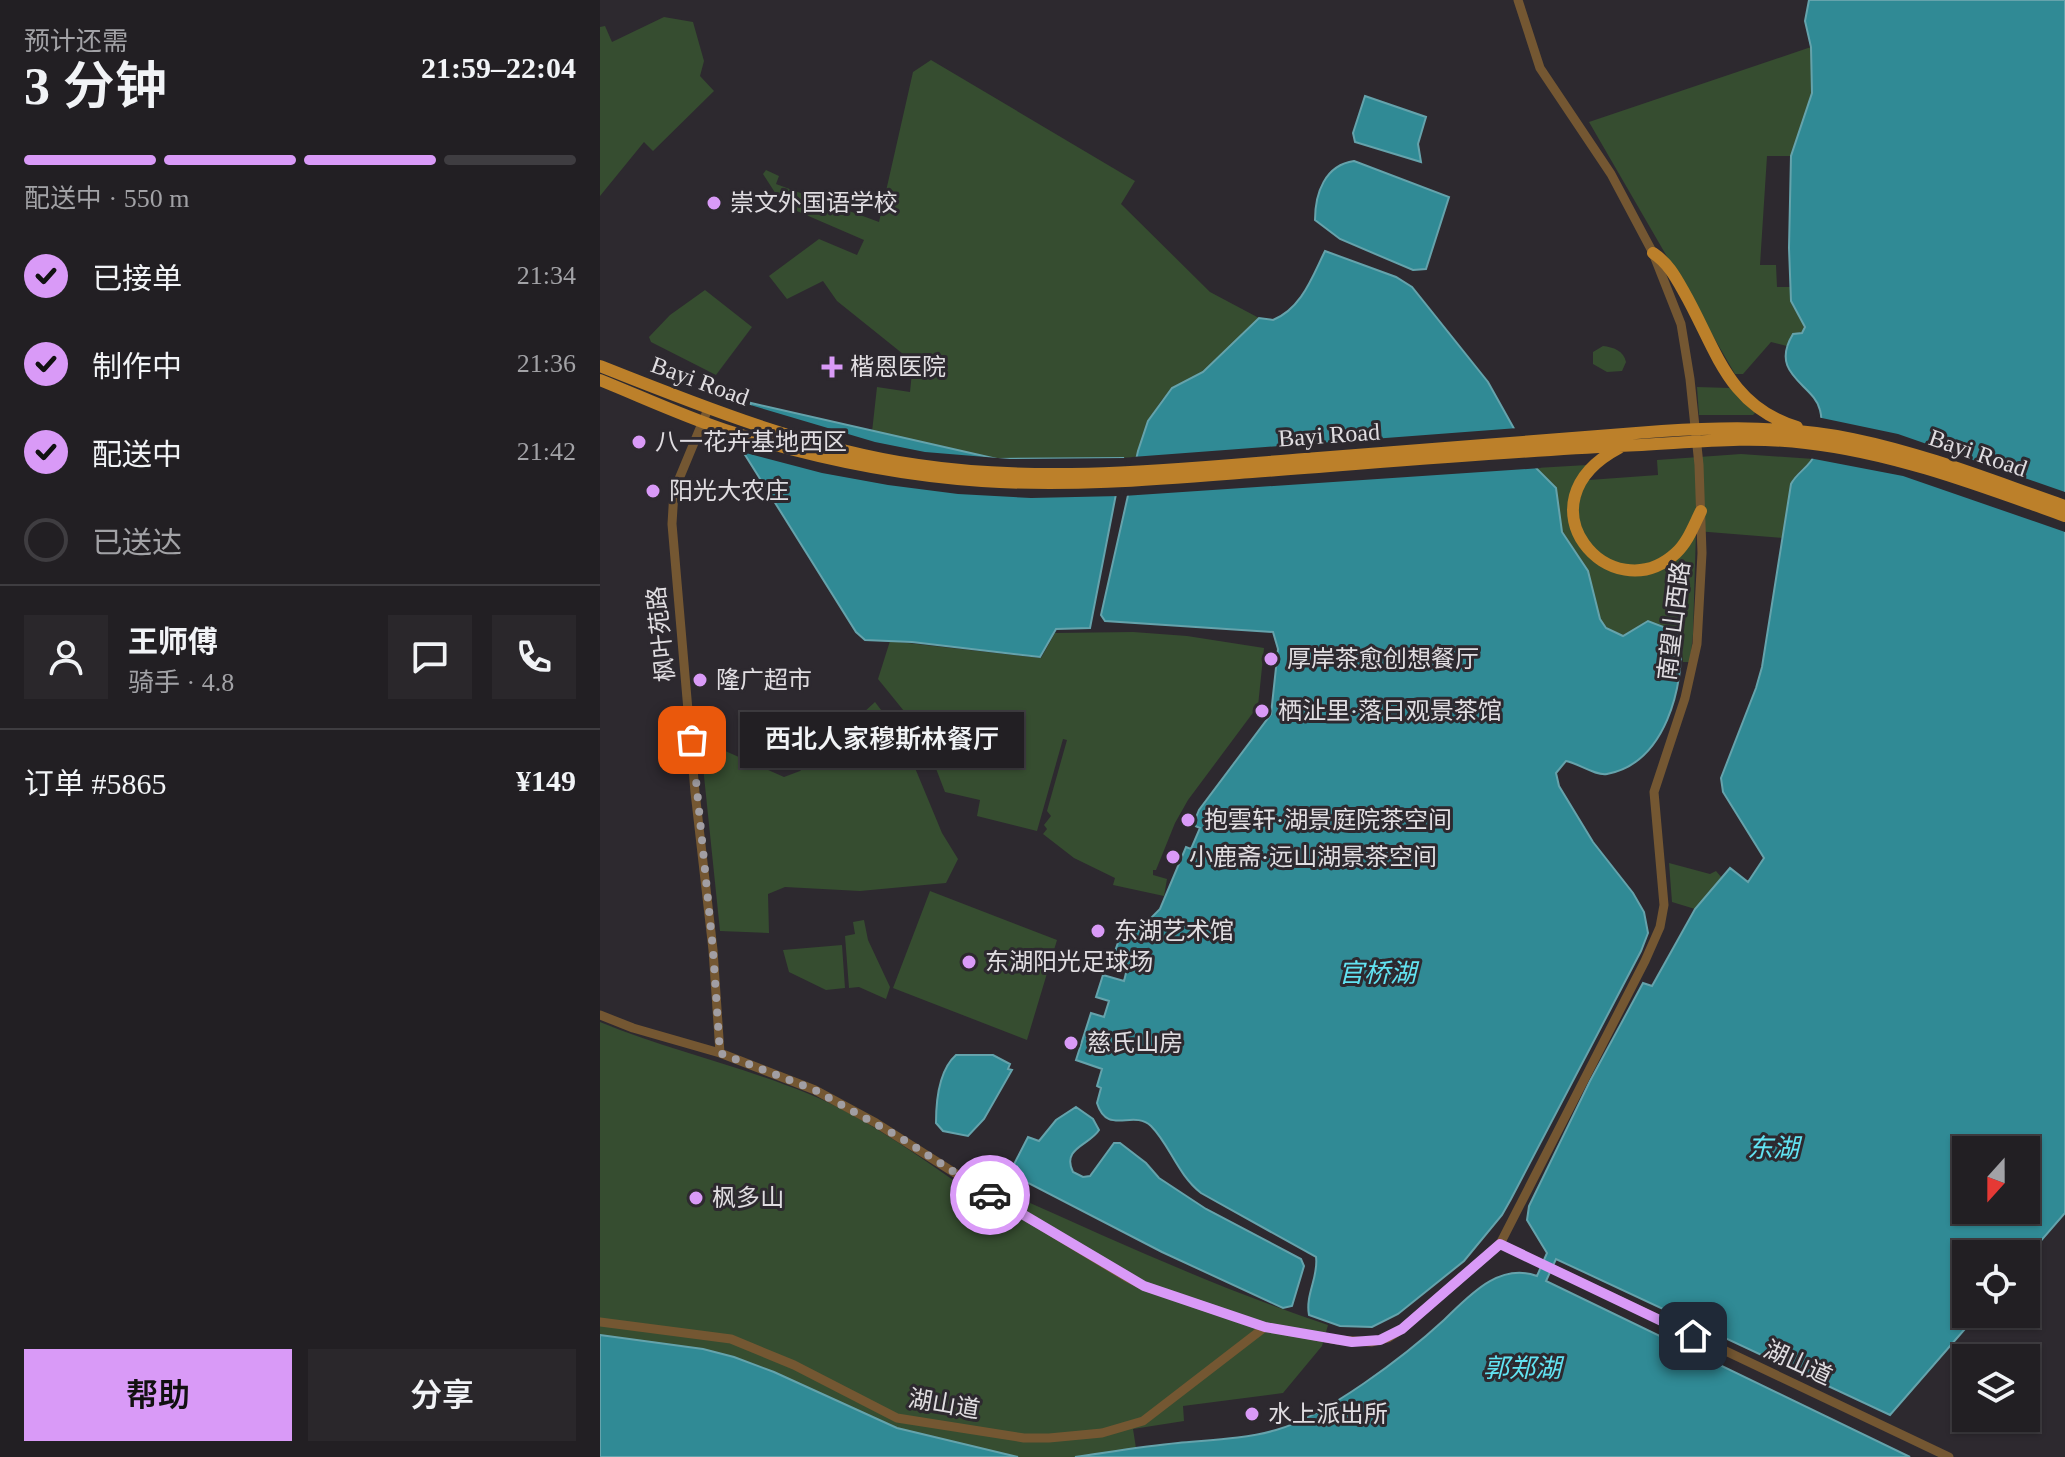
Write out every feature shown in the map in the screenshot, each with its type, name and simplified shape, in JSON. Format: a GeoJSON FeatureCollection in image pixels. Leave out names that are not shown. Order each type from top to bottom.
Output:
{"type":"FeatureCollection","features":[{"type":"Feature","properties":{"kind":"main road"},"geometry":{"type":"LineString","coordinates":[[1653,253],[1671,269],[1734,385],[1762,412],[1784,423],[1823,434]]}},
{"type":"Feature","properties":{"kind":"main road","name":"Bayi Road"},"geometry":{"type":"LineString","coordinates":[[600,366],[705,415]]}},
{"type":"Feature","properties":{"kind":"main road","name":"Bayi Road"},"geometry":{"type":"LineString","coordinates":[[600,380],[819,456],[884,470],[1023,483],[1191,478],[1735,439],[1789,441],[1878,456],[1946,475],[2065,516]]}},
{"type":"Feature","properties":{"kind":"main road","name":"Bayi Road"},"geometry":{"type":"LineString","coordinates":[[728,423],[886,460],[1018,473],[1111,472],[1695,429],[1823,434],[1910,453],[2065,506]]}},
{"type":"Feature","properties":{"kind":"main road"},"geometry":{"type":"LineString","coordinates":[[1623,446],[1603,457],[1584,476],[1574,496],[1573,516],[1579,536],[1593,553],[1612,566],[1638,570],[1658,565],[1674,555],[1701,511]]}},
{"type":"Feature","properties":{"kind":"street","name":"南望山西路"},"geometry":{"type":"LineString","coordinates":[[1500,1244],[1645,961],[1664,914],[1654,792],[1685,698],[1697,644],[1702,553],[1701,511],[1684,335],[1653,253],[1611,174],[1540,68],[1518,0]]}},
{"type":"Feature","properties":{"kind":"street","name":"枫叶苑路"},"geometry":{"type":"LineString","coordinates":[[705,415],[683,464],[672,502],[672,552],[713,950],[720,1053]]}},
{"type":"Feature","properties":{"kind":"street"},"geometry":{"type":"LineString","coordinates":[[600,1015],[633,1028],[720,1053],[815,1090],[876,1123],[1126,1277],[1265,1327],[1352,1342],[1388,1338],[1446,1293],[1500,1244]]}},
{"type":"Feature","properties":{"kind":"street","name":"湖山道"},"geometry":{"type":"LineString","coordinates":[[1500,1244],[1949,1457]]}},
{"type":"Feature","properties":{"kind":"street","name":"湖山道"},"geometry":{"type":"LineString","coordinates":[[600,1322],[731,1339],[794,1365],[897,1418],[1024,1438],[1102,1433],[1143,1421],[1265,1327]]}},
{"type":"Feature","properties":{"kind":"green space"},"geometry":{"type":"Polygon","coordinates":[[[664,17],[693,22],[704,61],[700,76],[714,91],[653,151],[644,142],[600,196],[600,27],[605,26],[612,42],[664,17]]]}},
{"type":"Feature","properties":{"kind":"green space"},"geometry":{"type":"Polygon","coordinates":[[[1811,47],[1812,93],[1791,156],[1767,156],[1760,265],[1776,265],[1777,287],[1790,287],[1792,303],[1804,328],[1803,332],[1793,334],[1787,346],[1771,342],[1743,374],[1735,374],[1589,122],[1811,47]]]}},
{"type":"Feature","properties":{"kind":"green space"},"geometry":{"type":"Polygon","coordinates":[[[931,60],[1135,181],[1121,204],[1210,292],[1259,318],[1203,372],[1172,388],[1148,421],[1136,457],[997,459],[872,432],[877,387],[910,392],[913,362],[837,301],[823,281],[787,299],[769,276],[819,239],[857,255],[864,240],[783,205],[763,174],[766,170],[779,176],[776,184],[879,222],[913,72],[931,60]]]}},
{"type":"Feature","properties":{"kind":"green space"},"geometry":{"type":"Polygon","coordinates":[[[705,290],[752,327],[716,375],[651,342],[649,337],[670,315],[705,290]]]}},
{"type":"Feature","properties":{"kind":"green space"},"geometry":{"type":"Polygon","coordinates":[[[1603,346],[1623,355],[1626,362],[1622,371],[1607,372],[1593,364],[1593,352],[1603,346]]]}},
{"type":"Feature","properties":{"kind":"green space"},"geometry":{"type":"Polygon","coordinates":[[[1697,387],[1730,388],[1755,413],[1699,415],[1697,387]]]}},
{"type":"Feature","properties":{"kind":"green space"},"geometry":{"type":"Polygon","coordinates":[[[1741,454],[1814,459],[1791,484],[1783,538],[1696,531],[1690,662],[1683,662],[1681,636],[1678,633],[1648,621],[1623,636],[1606,628],[1600,619],[1583,562],[1562,532],[1552,483],[1536,468],[1587,465],[1589,480],[1658,475],[1657,460],[1741,454]]]}},
{"type":"Feature","properties":{"kind":"green space"},"geometry":{"type":"Polygon","coordinates":[[[1133,632],[1187,636],[1264,648],[1258,706],[1188,800],[1156,870],[1153,870],[1153,875],[1167,879],[1164,896],[1113,885],[1115,878],[1074,858],[1043,834],[1047,829],[1044,825],[1051,816],[1047,811],[1067,740],[1063,739],[1037,831],[977,816],[980,800],[945,792],[915,714],[908,716],[878,679],[890,641],[1041,658],[1055,633],[1133,632]]]}},
{"type":"Feature","properties":{"kind":"green space"},"geometry":{"type":"Polygon","coordinates":[[[875,702],[903,739],[942,833],[958,859],[946,883],[860,891],[785,887],[768,894],[769,933],[720,931],[701,747],[714,746],[784,777],[800,771],[875,702]]]}},
{"type":"Feature","properties":{"kind":"green space"},"geometry":{"type":"Polygon","coordinates":[[[1669,863],[1710,874],[1716,871],[1722,878],[1695,909],[1672,902],[1669,863]]]}},
{"type":"Feature","properties":{"kind":"green space","name":"东湖阳光足球场"},"geometry":{"type":"Polygon","coordinates":[[[930,891],[1057,940],[1027,1040],[893,988],[930,891]]]}},
{"type":"Feature","properties":{"kind":"green space"},"geometry":{"type":"Polygon","coordinates":[[[864,920],[868,940],[890,987],[886,999],[859,987],[849,988],[845,936],[855,934],[853,922],[864,920]]]}},
{"type":"Feature","properties":{"kind":"green space"},"geometry":{"type":"Polygon","coordinates":[[[842,945],[845,988],[826,990],[789,972],[783,950],[842,945]]]}},
{"type":"Feature","properties":{"kind":"green space"},"geometry":{"type":"Polygon","coordinates":[[[600,1022],[783,1084],[832,1104],[898,1142],[982,1200],[992,1186],[1200,1277],[1328,1325],[1322,1346],[1283,1393],[1183,1406],[1184,1421],[1133,1429],[1136,1448],[1075,1457],[1018,1457],[897,1428],[734,1357],[703,1349],[600,1335],[600,1022]]]}},
{"type":"Feature","properties":{"kind":"water","name":"东湖"},"geometry":{"type":"Polygon","coordinates":[[[1809,0],[2065,0],[2065,1213],[2040,1242],[1952,1240],[1952,1328],[1966,1328],[1890,1415],[1556,1259],[1546,1281],[1910,1457],[1075,1457],[1228,1439],[1296,1423],[1341,1399],[1387,1367],[1474,1292],[1497,1277],[1523,1273],[1537,1276],[1547,1253],[1527,1220],[1529,1206],[1590,1081],[1643,983],[1652,986],[1695,909],[1730,868],[1748,882],[1764,858],[1723,792],[1721,778],[1762,667],[1791,484],[1813,458],[1821,427],[1816,401],[1795,378],[1786,360],[1793,334],[1802,333],[1805,327],[1791,301],[1789,248],[1791,156],[1812,93],[1811,47],[1805,21],[1809,0]]]}},
{"type":"Feature","properties":{"kind":"water"},"geometry":{"type":"Polygon","coordinates":[[[1365,96],[1426,117],[1418,144],[1421,162],[1355,142],[1353,133],[1365,96]]]}},
{"type":"Feature","properties":{"kind":"water"},"geometry":{"type":"Polygon","coordinates":[[[1354,161],[1449,197],[1426,269],[1413,270],[1340,239],[1315,220],[1317,200],[1329,174],[1354,161]]]}},
{"type":"Feature","properties":{"kind":"water","name":"官桥湖"},"geometry":{"type":"Polygon","coordinates":[[[1325,251],[1396,277],[1412,287],[1488,382],[1536,468],[1556,488],[1562,532],[1588,571],[1600,619],[1606,628],[1623,636],[1648,621],[1681,636],[1679,677],[1674,699],[1657,739],[1644,755],[1627,767],[1607,774],[1566,761],[1556,773],[1559,786],[1593,842],[1644,912],[1648,933],[1641,951],[1502,1215],[1464,1261],[1398,1314],[1372,1327],[1340,1326],[1309,1315],[1316,1257],[1201,1193],[1144,1121],[1107,1118],[1097,1103],[1101,1088],[1097,1086],[1102,1069],[1076,1060],[1091,1013],[1104,1017],[1109,1001],[1096,997],[1103,975],[1124,981],[1128,965],[1112,960],[1124,925],[1143,931],[1145,924],[1160,909],[1186,847],[1191,849],[1200,828],[1193,825],[1199,810],[1271,714],[1278,649],[1273,632],[1105,621],[1101,615],[1138,451],[1148,421],[1172,388],[1203,372],[1259,318],[1273,320],[1292,308],[1305,291],[1325,251]]]}},
{"type":"Feature","properties":{"kind":"water"},"geometry":{"type":"Polygon","coordinates":[[[751,403],[997,459],[1123,458],[1090,628],[1056,629],[1040,657],[912,642],[865,640],[856,632],[742,450],[751,403]]]}},
{"type":"Feature","properties":{"kind":"water"},"geometry":{"type":"Polygon","coordinates":[[[956,1055],[993,1055],[1010,1064],[1008,1069],[1012,1070],[984,1119],[968,1136],[943,1131],[936,1123],[942,1078],[956,1055]]]}},
{"type":"Feature","properties":{"kind":"water"},"geometry":{"type":"Polygon","coordinates":[[[1076,1107],[1093,1119],[1099,1130],[1074,1152],[1070,1164],[1073,1172],[1083,1177],[1090,1176],[1114,1143],[1120,1143],[1146,1163],[1159,1178],[1206,1209],[1301,1259],[1304,1266],[1292,1306],[1283,1308],[1162,1252],[1013,1175],[1010,1172],[1028,1137],[1039,1141],[1056,1120],[1076,1107]]]}},
{"type":"Feature","properties":{"kind":"water"},"geometry":{"type":"Polygon","coordinates":[[[600,1335],[703,1349],[734,1357],[897,1428],[1018,1457],[600,1457],[600,1335]]]}},
{"type":"Feature","properties":{"kind":"pier"},"geometry":{"type":"Polygon","coordinates":[[[747,404],[875,442],[925,452],[1010,459],[1127,458],[1120,496],[1031,498],[958,494],[822,473],[738,451],[747,404]]]}},
{"type":"Feature","properties":{"kind":"pier"},"geometry":{"type":"Polygon","coordinates":[[[1817,417],[1898,434],[2065,492],[2065,532],[1903,476],[1809,458],[1817,417]]]}},
{"type":"Feature","properties":{"kind":"pier"},"geometry":{"type":"Polygon","coordinates":[[[1518,428],[1541,468],[1123,496],[1132,457],[1518,428]]]}},
{"type":"Feature","properties":{"kind":"way so far"},"geometry":{"type":"LineString","coordinates":[[692,740],[720,1053],[815,1090],[876,1123],[990,1195]]}},
{"type":"Feature","properties":{"kind":"place","name":"崇文外国语学校"},"geometry":{"type":"Point","coordinates":[714,203]}},
{"type":"Feature","properties":{"kind":"place","name":"楷恩医院"},"geometry":{"type":"Point","coordinates":[832,367]}},
{"type":"Feature","properties":{"kind":"place","name":"八一花卉基地西区"},"geometry":{"type":"Point","coordinates":[639,442]}},
{"type":"Feature","properties":{"kind":"place","name":"阳光大农庄"},"geometry":{"type":"Point","coordinates":[653,491]}},
{"type":"Feature","properties":{"kind":"place","name":"厚岸茶愈创想餐厅"},"geometry":{"type":"Point","coordinates":[1271,659]}},
{"type":"Feature","properties":{"kind":"place","name":"隆广超市"},"geometry":{"type":"Point","coordinates":[700,680]}},
{"type":"Feature","properties":{"kind":"place","name":"栖沚里·落日观景茶馆"},"geometry":{"type":"Point","coordinates":[1262,711]}},
{"type":"Feature","properties":{"kind":"place","name":"西北人家穆斯林餐厅"},"geometry":{"type":"Point","coordinates":[692,740]}},
{"type":"Feature","properties":{"kind":"place","name":"抱雲轩·湖景庭院茶空间"},"geometry":{"type":"Point","coordinates":[1188,820]}},
{"type":"Feature","properties":{"kind":"place","name":"小鹿斋·远山湖景茶空间"},"geometry":{"type":"Point","coordinates":[1173,857]}},
{"type":"Feature","properties":{"kind":"place","name":"东湖艺术馆"},"geometry":{"type":"Point","coordinates":[1098,931]}},
{"type":"Feature","properties":{"kind":"place","name":"东湖阳光足球场"},"geometry":{"type":"Point","coordinates":[969,962]}},
{"type":"Feature","properties":{"kind":"place","name":"慈氏山房"},"geometry":{"type":"Point","coordinates":[1071,1043]}},
{"type":"Feature","properties":{"kind":"place","name":"枫多山"},"geometry":{"type":"Point","coordinates":[696,1198]}},
{"type":"Feature","properties":{"kind":"place","name":"水上派出所"},"geometry":{"type":"Point","coordinates":[1252,1414]}},
{"type":"Feature","properties":{"kind":"route"},"geometry":{"type":"LineString","coordinates":[[990,1195],[1144,1286],[1265,1327],[1352,1342],[1388,1338],[1446,1293],[1500,1244],[1693,1336]]}},
{"type":"Feature","properties":{"kind":"water label","name":"郭郑湖"},"geometry":{"type":"Point","coordinates":[1522,1368]}}]}
